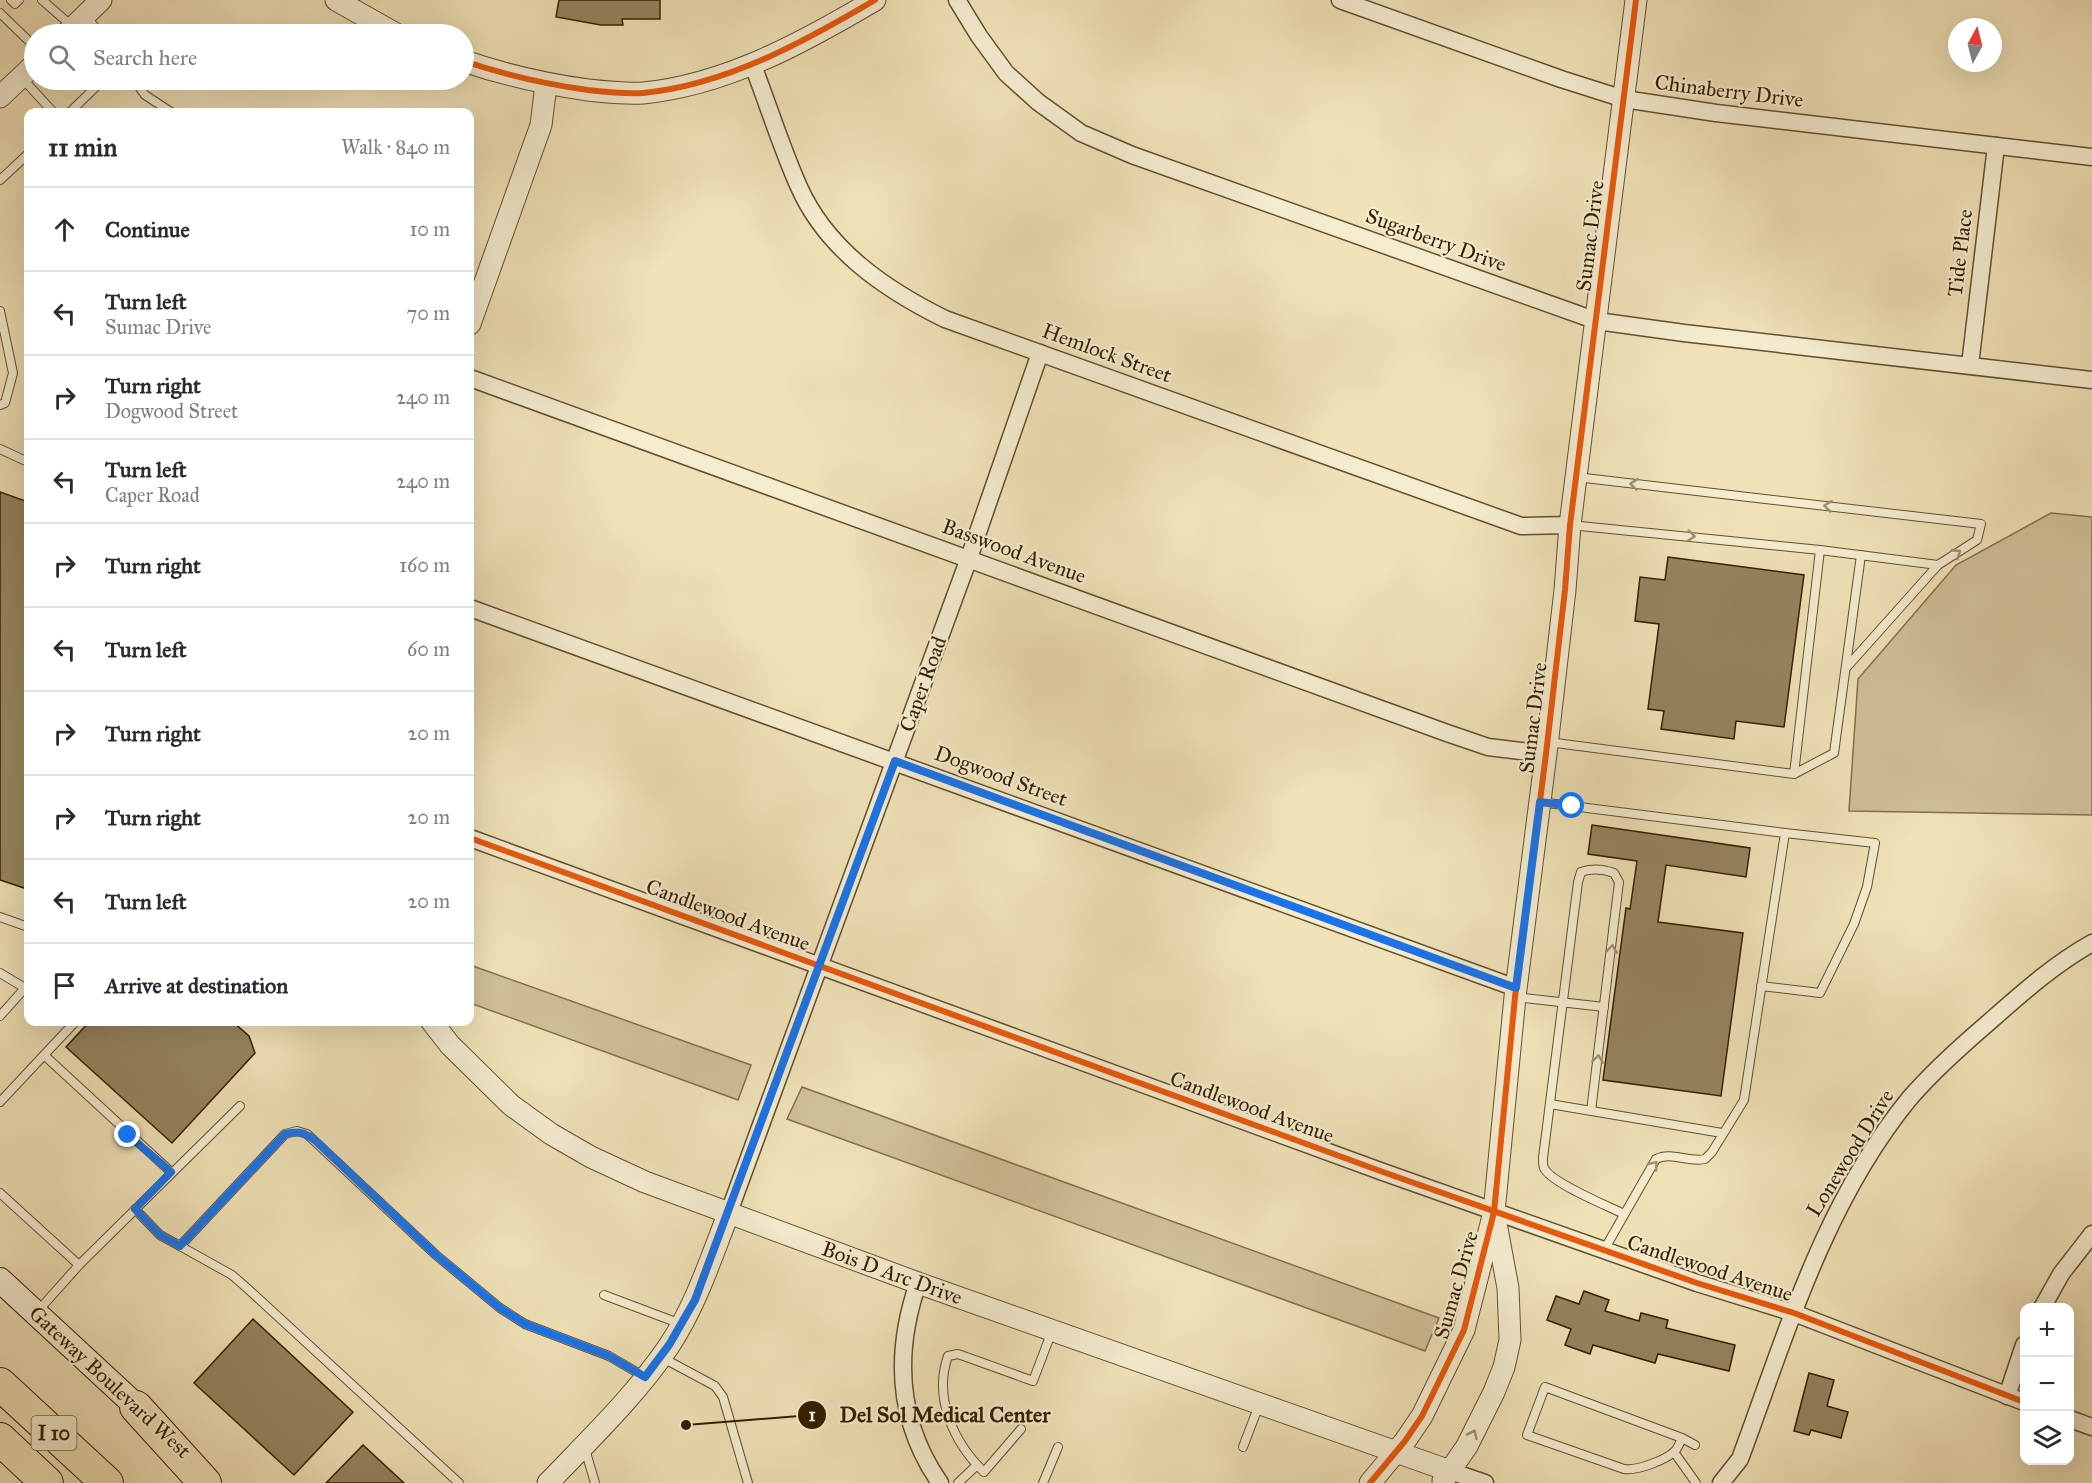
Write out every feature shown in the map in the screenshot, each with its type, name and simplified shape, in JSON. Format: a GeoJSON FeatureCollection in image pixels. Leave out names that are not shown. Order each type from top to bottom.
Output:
{"type":"FeatureCollection","features":[{"type":"Feature","properties":{"kind":"highway","name":"I 10"},"geometry":{"type":"LineString","coordinates":[[0,1384],[107,1483]]}},
{"type":"Feature","properties":{"kind":"highway"},"geometry":{"type":"LineString","coordinates":[[136,1407],[205,1483]]}},
{"type":"Feature","properties":{"kind":"highway","name":"I 10"},"geometry":{"type":"LineString","coordinates":[[0,1439],[47,1483]]}},
{"type":"Feature","properties":{"kind":"main road","name":"Gateway Boulevard West"},"geometry":{"type":"LineString","coordinates":[[0,1280],[221,1483]]}},
{"type":"Feature","properties":{"kind":"street"},"geometry":{"type":"LineString","coordinates":[[77,24],[101,0]]}},
{"type":"Feature","properties":{"kind":"street"},"geometry":{"type":"LineString","coordinates":[[336,0],[378,24]]}},
{"type":"Feature","properties":{"kind":"street"},"geometry":{"type":"LineString","coordinates":[[474,64],[546,85],[609,92],[641,93],[680,87],[752,63],[816,35],[874,0]]}},
{"type":"Feature","properties":{"kind":"street","name":"Sugarberry Drive"},"geometry":{"type":"LineString","coordinates":[[957,0],[1006,73],[1038,102],[1081,133],[1165,167],[1597,321],[2092,380]]}},
{"type":"Feature","properties":{"kind":"street","name":"Chinaberry Drive"},"geometry":{"type":"LineString","coordinates":[[1340,0],[1561,80],[1624,99],[1716,113],[2092,157]]}},
{"type":"Feature","properties":{"kind":"street","name":"Sumac Drive"},"geometry":{"type":"LineString","coordinates":[[1370,1482],[1422,1416],[1464,1330],[1494,1212],[1516,993],[1547,748],[1570,525],[1636,0]]}},
{"type":"Feature","properties":{"kind":"street","name":"Hemlock Street"},"geometry":{"type":"LineString","coordinates":[[752,63],[800,188],[817,218],[843,250],[873,277],[909,301],[945,319],[1521,526],[1570,525]]}},
{"type":"Feature","properties":{"kind":"street"},"geometry":{"type":"LineString","coordinates":[[474,313],[541,125],[546,85]]}},
{"type":"Feature","properties":{"kind":"street","name":"Tide Place"},"geometry":{"type":"LineString","coordinates":[[1970,365],[1995,146]]}},
{"type":"Feature","properties":{"kind":"street","name":"Caper Road"},"geometry":{"type":"LineString","coordinates":[[548,1483],[645,1377],[695,1300],[820,967],[969,558],[1040,353]]}},
{"type":"Feature","properties":{"kind":"street","name":"Basswood Avenue"},"geometry":{"type":"LineString","coordinates":[[474,379],[1488,747],[1547,748]]}},
{"type":"Feature","properties":{"kind":"street","name":"Dogwood Street"},"geometry":{"type":"LineString","coordinates":[[474,609],[895,761],[1516,993]]}},
{"type":"Feature","properties":{"kind":"street","name":"Candlewood Avenue"},"geometry":{"type":"LineString","coordinates":[[474,839],[1494,1212],[1794,1313],[2020,1400]]}},
{"type":"Feature","properties":{"kind":"street","name":"Lonewood Drive"},"geometry":{"type":"LineString","coordinates":[[1721,1483],[1740,1459],[1822,1241],[1846,1194],[1875,1148],[1909,1099],[1950,1056],[2038,978],[2092,943]]}},
{"type":"Feature","properties":{"kind":"street","name":"Bois D Arc Drive"},"geometry":{"type":"LineString","coordinates":[[435,1026],[481,1078],[511,1105],[552,1134],[591,1157],[645,1182],[918,1283],[1395,1452],[1446,1477]]}},
{"type":"Feature","properties":{"kind":"street","name":"Sumac Drive"},"geometry":{"type":"LineString","coordinates":[[1446,1477],[1467,1446],[1494,1392],[1504,1367],[1510,1340],[1508,1288],[1494,1212]]}},
{"type":"Feature","properties":{"kind":"street"},"geometry":{"type":"LineString","coordinates":[[2045,1303],[2061,1274],[2092,1234]]}},
{"type":"Feature","properties":{"kind":"street"},"geometry":{"type":"LineString","coordinates":[[918,1283],[908,1312],[903,1343],[902,1374],[906,1405],[916,1440],[940,1483]]}},
{"type":"Feature","properties":{"kind":"street"},"geometry":{"type":"LineString","coordinates":[[2007,1396],[2021,1357]]}},
{"type":"Feature","properties":{"kind":"street"},"geometry":{"type":"LineString","coordinates":[[2074,1420],[2092,1427]]}},
{"type":"Feature","properties":{"kind":"street"},"geometry":{"type":"LineString","coordinates":[[1446,1477],[1485,1483]]}},
{"type":"Feature","properties":{"kind":"lane"},"geometry":{"type":"LineString","coordinates":[[11,0],[15,4],[19,0]]}},
{"type":"Feature","properties":{"kind":"lane"},"geometry":{"type":"LineString","coordinates":[[42,0],[72,24]]}},
{"type":"Feature","properties":{"kind":"lane"},"geometry":{"type":"LineString","coordinates":[[0,13],[24,36]]}},
{"type":"Feature","properties":{"kind":"lane"},"geometry":{"type":"LineString","coordinates":[[13,82],[48,108]]}},
{"type":"Feature","properties":{"kind":"lane"},"geometry":{"type":"LineString","coordinates":[[74,108],[93,90]]}},
{"type":"Feature","properties":{"kind":"lane"},"geometry":{"type":"LineString","coordinates":[[141,90],[165,108]]}},
{"type":"Feature","properties":{"kind":"lane"},"geometry":{"type":"LineString","coordinates":[[0,180],[24,158]]}},
{"type":"Feature","properties":{"kind":"lane"},"geometry":{"type":"LineString","coordinates":[[0,311],[13,373],[5,403],[0,405]]}},
{"type":"Feature","properties":{"kind":"lane"},"geometry":{"type":"LineString","coordinates":[[0,449],[24,460]]}},
{"type":"Feature","properties":{"kind":"lane"},"geometry":{"type":"LineString","coordinates":[[1576,477],[1981,524],[1977,540],[1938,565],[1846,668]]}},
{"type":"Feature","properties":{"kind":"lane"},"geometry":{"type":"LineString","coordinates":[[1570,525],[1820,550],[1938,565]]}},
{"type":"Feature","properties":{"kind":"lane"},"geometry":{"type":"LineString","coordinates":[[1794,774],[1820,550]]}},
{"type":"Feature","properties":{"kind":"lane"},"geometry":{"type":"LineString","coordinates":[[1547,748],[1794,774],[1834,753],[1861,555]]}},
{"type":"Feature","properties":{"kind":"lane"},"geometry":{"type":"LineString","coordinates":[[1540,802],[1875,843],[1867,887],[1854,924],[1820,993],[1761,986]]}},
{"type":"Feature","properties":{"kind":"lane"},"geometry":{"type":"LineString","coordinates":[[1604,1250],[1656,1159],[1663,1156],[1705,1160],[1744,1100],[1785,833]]}},
{"type":"Feature","properties":{"kind":"lane"},"geometry":{"type":"LineString","coordinates":[[1591,1111],[1619,882],[1614,873],[1587,869],[1581,872],[1578,882],[1544,1167],[1552,1176],[1569,1187],[1624,1214]]}},
{"type":"Feature","properties":{"kind":"lane"},"geometry":{"type":"LineString","coordinates":[[0,917],[24,926]]}},
{"type":"Feature","properties":{"kind":"lane"},"geometry":{"type":"LineString","coordinates":[[0,973],[24,987]]}},
{"type":"Feature","properties":{"kind":"lane"},"geometry":{"type":"LineString","coordinates":[[0,1016],[24,989]]}},
{"type":"Feature","properties":{"kind":"lane"},"geometry":{"type":"LineString","coordinates":[[1516,993],[1563,1003],[1604,1007]]}},
{"type":"Feature","properties":{"kind":"lane"},"geometry":{"type":"LineString","coordinates":[[0,1102],[71,1026]]}},
{"type":"Feature","properties":{"kind":"lane"},"geometry":{"type":"LineString","coordinates":[[44,1055],[171,1172]]}},
{"type":"Feature","properties":{"kind":"lane"},"geometry":{"type":"LineString","coordinates":[[1550,1104],[1722,1132]]}},
{"type":"Feature","properties":{"kind":"lane"},"geometry":{"type":"LineString","coordinates":[[36,1313],[79,1265],[240,1106]]}},
{"type":"Feature","properties":{"kind":"lane"},"geometry":{"type":"LineString","coordinates":[[180,1246],[285,1134],[297,1131],[317,1142],[436,1255],[500,1308],[525,1324],[609,1356],[645,1377]]}},
{"type":"Feature","properties":{"kind":"lane"},"geometry":{"type":"LineString","coordinates":[[0,1193],[79,1265]]}},
{"type":"Feature","properties":{"kind":"lane"},"geometry":{"type":"LineString","coordinates":[[135,1209],[160,1235],[232,1275],[249,1289],[459,1483]]}},
{"type":"Feature","properties":{"kind":"lane"},"geometry":{"type":"LineString","coordinates":[[603,1295],[681,1324]]}},
{"type":"Feature","properties":{"kind":"lane"},"geometry":{"type":"LineString","coordinates":[[1021,1429],[984,1472],[969,1457],[948,1420],[944,1408],[943,1369],[948,1356],[958,1354],[1033,1381],[1052,1330]]}},
{"type":"Feature","properties":{"kind":"lane"},"geometry":{"type":"LineString","coordinates":[[660,1357],[715,1386],[723,1397],[748,1483]]}},
{"type":"Feature","properties":{"kind":"lane"},"geometry":{"type":"LineString","coordinates":[[1682,1438],[1674,1452],[1643,1468],[1633,1470],[1624,1469],[1527,1434],[1545,1388],[1682,1438],[1695,1445]]}},
{"type":"Feature","properties":{"kind":"lane"},"geometry":{"type":"LineString","coordinates":[[1243,1447],[1259,1404]]}},
{"type":"Feature","properties":{"kind":"lane"},"geometry":{"type":"LineString","coordinates":[[584,1446],[595,1483]]}},
{"type":"Feature","properties":{"kind":"lane"},"geometry":{"type":"LineString","coordinates":[[1043,1483],[1058,1447]]}},
{"type":"Feature","properties":{"kind":"lane"},"geometry":{"type":"LineString","coordinates":[[1674,1452],[1696,1483]]}},
{"type":"Feature","properties":{"kind":"lane"},"geometry":{"type":"LineString","coordinates":[[958,1483],[977,1465]]}},
{"type":"Feature","properties":{"kind":"shaded area"},"geometry":{"type":"Polygon","coordinates":[[[2051,513],[2092,517],[2092,815],[1849,811],[1858,679],[1956,565],[2051,513]]]}},
{"type":"Feature","properties":{"kind":"shaded area"},"geometry":{"type":"Polygon","coordinates":[[[474,966],[751,1065],[738,1100],[474,1004],[474,966]]]}},
{"type":"Feature","properties":{"kind":"shaded area"},"geometry":{"type":"Polygon","coordinates":[[[802,1087],[1439,1318],[1425,1351],[787,1119],[802,1087]]]}},
{"type":"Feature","properties":{"kind":"building"},"geometry":{"type":"Polygon","coordinates":[[[559,0],[660,0],[660,19],[622,19],[623,25],[601,25],[556,17],[559,0]]]}},
{"type":"Feature","properties":{"kind":"building"},"geometry":{"type":"Polygon","coordinates":[[[0,492],[24,501],[24,888],[0,880],[0,492]]]}},
{"type":"Feature","properties":{"kind":"building"},"geometry":{"type":"Polygon","coordinates":[[[1668,557],[1804,575],[1784,727],[1736,721],[1734,739],[1661,729],[1664,711],[1648,709],[1659,624],[1635,621],[1640,577],[1665,580],[1668,557]]]}},
{"type":"Feature","properties":{"kind":"building"},"geometry":{"type":"Polygon","coordinates":[[[1592,825],[1750,848],[1746,877],[1666,865],[1658,922],[1743,933],[1721,1096],[1603,1080],[1626,908],[1630,909],[1637,861],[1588,854],[1592,825]]]}},
{"type":"Feature","properties":{"kind":"building"},"geometry":{"type":"Polygon","coordinates":[[[85,1026],[238,1026],[249,1036],[255,1053],[172,1143],[66,1047],[85,1026]]]}},
{"type":"Feature","properties":{"kind":"building"},"geometry":{"type":"Polygon","coordinates":[[[1584,1291],[1609,1300],[1605,1311],[1639,1321],[1641,1313],[1668,1320],[1666,1328],[1735,1345],[1729,1371],[1658,1354],[1655,1363],[1593,1345],[1590,1354],[1565,1345],[1571,1329],[1547,1320],[1556,1296],[1579,1304],[1584,1291]]]}},
{"type":"Feature","properties":{"kind":"building"},"geometry":{"type":"Polygon","coordinates":[[[253,1319],[353,1412],[294,1475],[194,1383],[253,1319]]]}},
{"type":"Feature","properties":{"kind":"building"},"geometry":{"type":"Polygon","coordinates":[[[1809,1373],[1834,1380],[1827,1406],[1848,1412],[1841,1438],[1811,1430],[1809,1435],[1794,1431],[1809,1373]]]}},
{"type":"Feature","properties":{"kind":"building"},"geometry":{"type":"Polygon","coordinates":[[[363,1445],[404,1483],[326,1483],[363,1445]]]}},
{"type":"Feature","properties":{"kind":"cycle path"},"geometry":{"type":"LineString","coordinates":[[474,64],[556,85],[616,93],[643,93],[704,81],[764,59],[875,0]]}},
{"type":"Feature","properties":{"kind":"cycle path"},"geometry":{"type":"LineString","coordinates":[[1370,1483],[1405,1441],[1422,1416],[1464,1330],[1494,1212],[1515,997],[1546,754],[1565,590],[1570,525],[1636,0]]}},
{"type":"Feature","properties":{"kind":"cycle path"},"geometry":{"type":"LineString","coordinates":[[474,839],[1383,1172],[1697,1283],[1794,1313],[2020,1400]]}},
{"type":"Feature","properties":{"kind":"place","name":"Del Sol Medical Center"},"geometry":{"type":"Point","coordinates":[686,1425]}},
{"type":"Feature","properties":{"kind":"route"},"geometry":{"type":"LineString","coordinates":[[128,1135],[171,1172],[135,1209],[160,1235],[180,1246],[285,1134],[297,1131],[317,1142],[436,1255],[512,1317],[609,1356],[645,1377],[669,1345],[695,1300],[895,761],[1516,988],[1540,802],[1572,806]]}}]}
